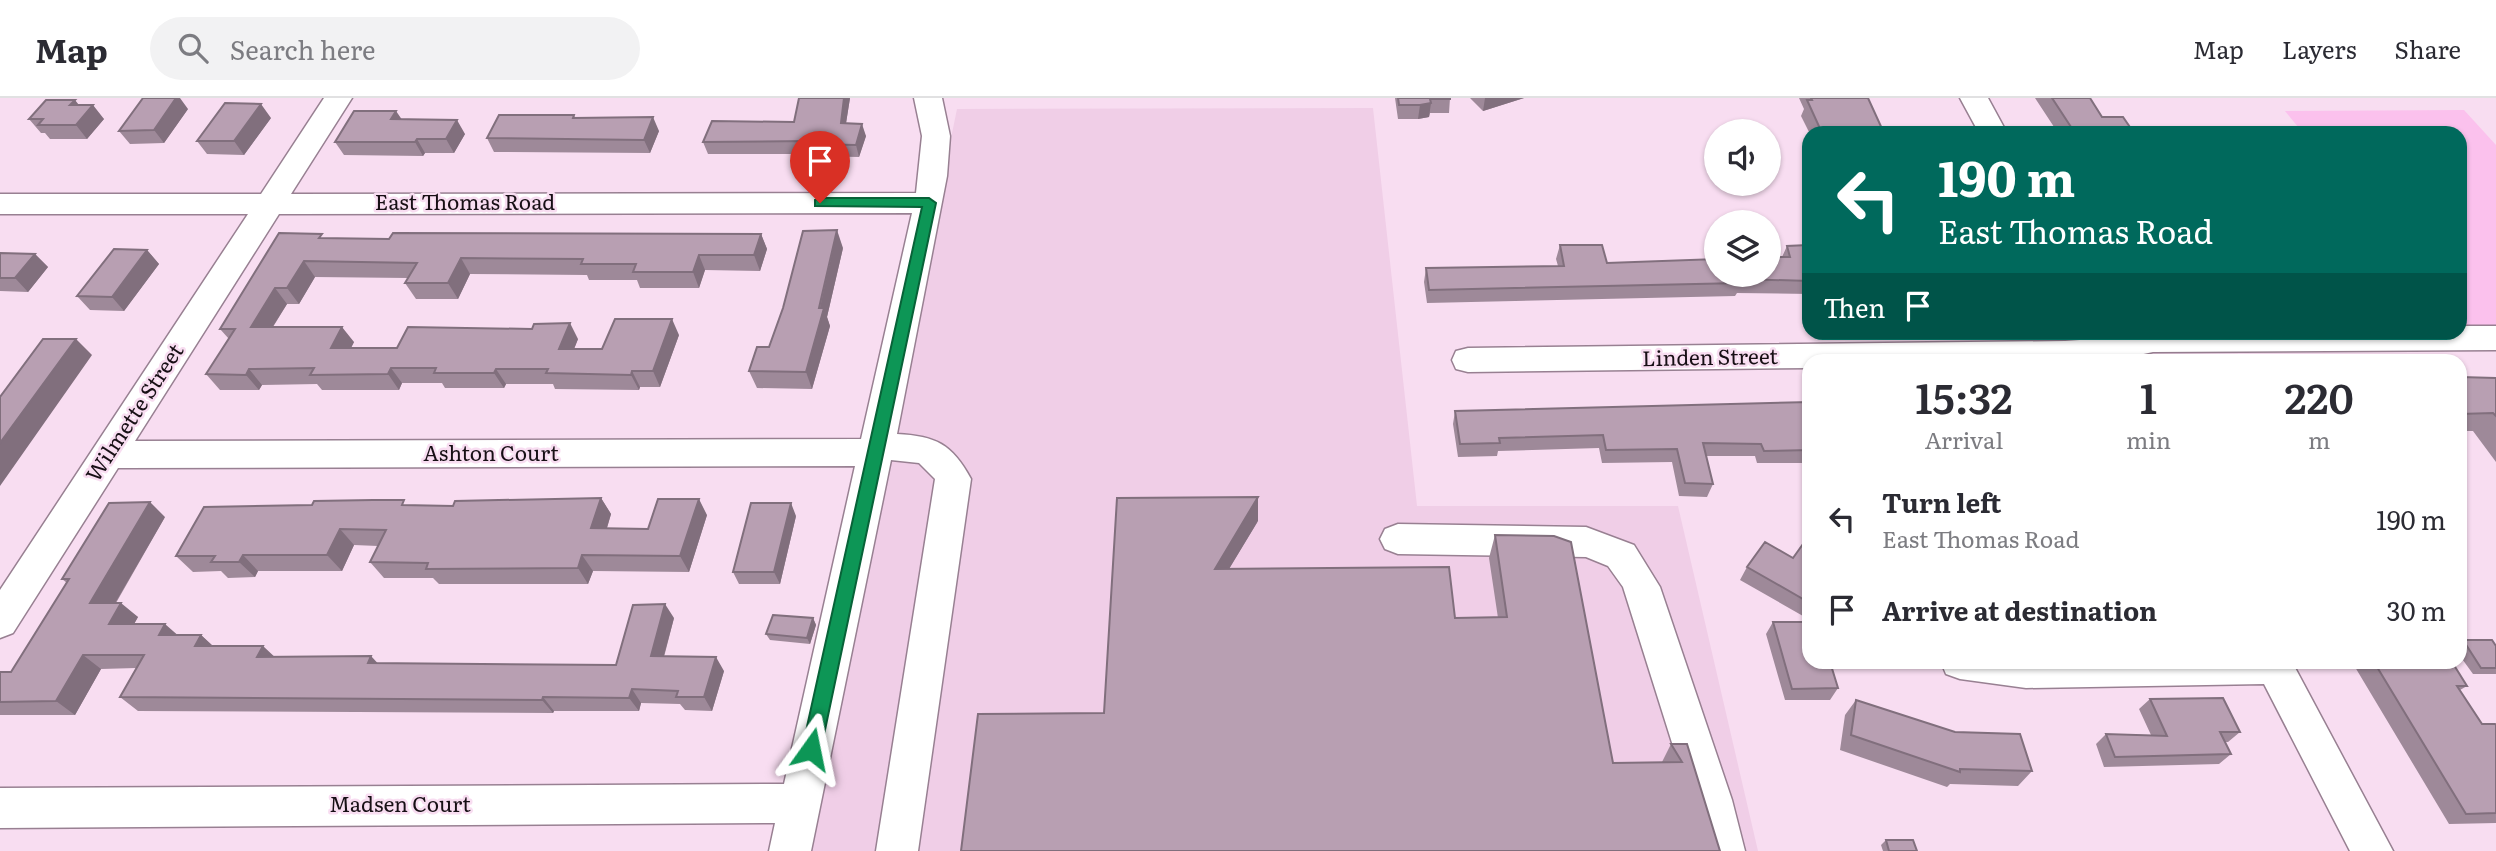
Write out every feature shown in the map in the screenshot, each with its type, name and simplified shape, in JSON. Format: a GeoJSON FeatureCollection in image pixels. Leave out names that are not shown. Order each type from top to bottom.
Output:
{"type":"FeatureCollection","features":[{"type":"Feature","properties":{"kind":"street","name":"Wilmette Street"},"geometry":{"type":"LineString","coordinates":[[0,622],[338,98]]}},
{"type":"Feature","properties":{"kind":"street"},"geometry":{"type":"LineString","coordinates":[[790,851],[929,203],[935,153],[933,110],[928,98]]}},
{"type":"Feature","properties":{"kind":"street"},"geometry":{"type":"LineString","coordinates":[[1974,98],[1989,126]]}},
{"type":"Feature","properties":{"kind":"street","name":"East Thomas Road"},"geometry":{"type":"LineString","coordinates":[[0,204],[929,203]]}},
{"type":"Feature","properties":{"kind":"street","name":"Linden Street"},"geometry":{"type":"LineString","coordinates":[[2467,338],[2496,338]]}},
{"type":"Feature","properties":{"kind":"street","name":"Linden Street"},"geometry":{"type":"LineString","coordinates":[[1468,360],[2107,348],[2152,340]]}},
{"type":"Feature","properties":{"kind":"street","name":"Ashton Court"},"geometry":{"type":"LineString","coordinates":[[108,455],[875,449],[927,451],[946,461],[953,479],[897,851]]}},
{"type":"Feature","properties":{"kind":"street"},"geometry":{"type":"LineString","coordinates":[[1398,539],[1587,542],[1615,549],[1627,561],[1641,587],[1711,800],[1724,851]]}},
{"type":"Feature","properties":{"kind":"street"},"geometry":{"type":"LineString","coordinates":[[2011,669],[2097,669]]}},
{"type":"Feature","properties":{"kind":"street"},"geometry":{"type":"LineString","coordinates":[[2276,669],[2372,851]]}},
{"type":"Feature","properties":{"kind":"street","name":"Madsen Court"},"geometry":{"type":"LineString","coordinates":[[0,808],[800,803]]}},
{"type":"Feature","properties":{"kind":"shaded area"},"geometry":{"type":"Polygon","coordinates":[[[1373,108],[1417,506],[1678,506],[1758,851],[804,851],[957,109],[1373,108]]]}},
{"type":"Feature","properties":{"kind":"shaded area"},"geometry":{"type":"Polygon","coordinates":[[[2464,110],[2496,145],[2496,326],[2467,327],[2467,126],[2297,126],[2285,111],[2464,110]]]}},
{"type":"Feature","properties":{"kind":"building"},"geometry":{"type":"Polygon","coordinates":[[[143,98],[176,98],[154,130],[119,131],[143,98]]]}},
{"type":"Feature","properties":{"kind":"building"},"geometry":{"type":"Polygon","coordinates":[[[799,98],[844,98],[841,123],[862,124],[856,145],[807,144],[807,141],[703,142],[712,121],[794,122],[799,98]]]}},
{"type":"Feature","properties":{"kind":"building"},"geometry":{"type":"Polygon","coordinates":[[[1398,98],[1450,99],[1430,99],[1431,103],[1420,105],[1399,105],[1398,98]]]}},
{"type":"Feature","properties":{"kind":"building"},"geometry":{"type":"Polygon","coordinates":[[[1811,98],[1868,98],[1881,126],[1819,126],[1807,100],[1812,100],[1811,98]]]}},
{"type":"Feature","properties":{"kind":"building"},"geometry":{"type":"Polygon","coordinates":[[[2052,98],[2090,98],[2102,117],[2123,117],[2129,126],[2070,126],[2052,98]]]}},
{"type":"Feature","properties":{"kind":"building"},"geometry":{"type":"Polygon","coordinates":[[[46,100],[75,100],[70,105],[93,105],[76,125],[38,125],[43,119],[29,119],[46,100]]]}},
{"type":"Feature","properties":{"kind":"building"},"geometry":{"type":"Polygon","coordinates":[[[225,103],[261,104],[234,141],[197,141],[225,103]]]}},
{"type":"Feature","properties":{"kind":"building"},"geometry":{"type":"Polygon","coordinates":[[[354,111],[396,111],[391,119],[457,120],[446,139],[417,139],[415,142],[335,142],[354,111]]]}},
{"type":"Feature","properties":{"kind":"building"},"geometry":{"type":"Polygon","coordinates":[[[499,115],[653,117],[644,140],[487,138],[499,115]]]}},
{"type":"Feature","properties":{"kind":"building"},"geometry":{"type":"Polygon","coordinates":[[[837,230],[819,308],[824,308],[806,372],[749,371],[757,347],[769,347],[783,308],[803,231],[837,230]]]}},
{"type":"Feature","properties":{"kind":"building"},"geometry":{"type":"Polygon","coordinates":[[[279,233],[322,234],[319,238],[389,239],[393,233],[761,234],[754,255],[699,255],[693,272],[633,272],[636,264],[581,264],[583,259],[461,258],[448,283],[405,283],[417,263],[304,261],[287,288],[275,288],[251,327],[342,327],[331,348],[397,348],[408,327],[532,329],[534,324],[570,323],[559,349],[602,349],[615,319],[672,319],[653,371],[632,371],[631,375],[546,373],[548,369],[496,369],[494,373],[434,373],[436,368],[391,368],[388,374],[310,375],[314,368],[249,369],[246,375],[206,374],[235,329],[220,329],[279,233]]]}},
{"type":"Feature","properties":{"kind":"building"},"geometry":{"type":"Polygon","coordinates":[[[1560,245],[1602,245],[1607,263],[1704,259],[1704,284],[1429,290],[1426,268],[1564,266],[1560,245]]]}},
{"type":"Feature","properties":{"kind":"building"},"geometry":{"type":"Polygon","coordinates":[[[1802,245],[1802,281],[1781,280],[1781,257],[1790,257],[1787,246],[1802,245]]]}},
{"type":"Feature","properties":{"kind":"building"},"geometry":{"type":"Polygon","coordinates":[[[114,249],[147,250],[112,297],[77,296],[114,249]]]}},
{"type":"Feature","properties":{"kind":"building"},"geometry":{"type":"Polygon","coordinates":[[[0,253],[35,254],[15,278],[0,278],[0,253]]]}},
{"type":"Feature","properties":{"kind":"building"},"geometry":{"type":"Polygon","coordinates":[[[43,339],[76,339],[0,443],[0,397],[43,339]]]}},
{"type":"Feature","properties":{"kind":"building"},"geometry":{"type":"Polygon","coordinates":[[[2467,377],[2496,378],[2496,416],[2493,413],[2467,414],[2467,377]]]}},
{"type":"Feature","properties":{"kind":"building"},"geometry":{"type":"Polygon","coordinates":[[[1802,402],[1802,450],[1764,451],[1761,444],[1703,443],[1713,484],[1685,483],[1677,449],[1606,450],[1603,435],[1499,438],[1500,443],[1460,444],[1455,411],[1802,402]]]}},
{"type":"Feature","properties":{"kind":"building"},"geometry":{"type":"Polygon","coordinates":[[[1258,497],[1215,569],[1449,567],[1455,618],[1507,617],[1495,535],[1554,536],[1571,542],[1613,763],[1682,762],[1671,744],[1687,744],[1720,851],[961,851],[978,714],[1104,713],[1117,498],[1258,497]]]}},
{"type":"Feature","properties":{"kind":"building"},"geometry":{"type":"Polygon","coordinates":[[[601,498],[591,528],[648,529],[658,499],[699,499],[680,556],[582,555],[578,568],[426,569],[428,563],[370,562],[386,530],[340,529],[327,555],[243,555],[239,562],[211,562],[215,556],[176,556],[204,507],[312,505],[314,501],[373,500],[404,500],[402,505],[453,506],[455,501],[601,498]]]}},
{"type":"Feature","properties":{"kind":"building"},"geometry":{"type":"Polygon","coordinates":[[[150,502],[90,603],[121,603],[109,624],[165,624],[159,635],[201,635],[195,646],[263,646],[257,657],[371,656],[368,663],[616,665],[633,605],[665,604],[651,656],[716,657],[704,697],[676,697],[678,691],[632,689],[629,698],[543,697],[542,700],[120,697],[144,655],[83,655],[56,701],[0,702],[0,672],[11,672],[69,579],[62,579],[109,503],[150,502]]]}},
{"type":"Feature","properties":{"kind":"building"},"geometry":{"type":"Polygon","coordinates":[[[751,503],[791,503],[774,572],[733,572],[751,503]]]}},
{"type":"Feature","properties":{"kind":"building"},"geometry":{"type":"Polygon","coordinates":[[[1765,542],[1793,558],[1802,545],[1802,598],[1747,567],[1765,542]]]}},
{"type":"Feature","properties":{"kind":"building"},"geometry":{"type":"Polygon","coordinates":[[[773,615],[813,618],[807,638],[766,634],[773,615]]]}},
{"type":"Feature","properties":{"kind":"building"},"geometry":{"type":"Polygon","coordinates":[[[1773,622],[1802,622],[1802,669],[1832,669],[1838,688],[1792,689],[1773,622]]]}},
{"type":"Feature","properties":{"kind":"building"},"geometry":{"type":"Polygon","coordinates":[[[2467,640],[2492,640],[2496,646],[2496,668],[2481,668],[2467,646],[2467,640]]]}},
{"type":"Feature","properties":{"kind":"building"},"geometry":{"type":"Polygon","coordinates":[[[2378,669],[2456,669],[2467,686],[2457,686],[2482,724],[2496,725],[2496,813],[2466,814],[2378,669]]]}},
{"type":"Feature","properties":{"kind":"building"},"geometry":{"type":"Polygon","coordinates":[[[2223,698],[2240,732],[2220,732],[2231,754],[2115,757],[2106,734],[2167,736],[2150,699],[2223,698]]]}},
{"type":"Feature","properties":{"kind":"building"},"geometry":{"type":"Polygon","coordinates":[[[1856,700],[1955,732],[2020,734],[2032,771],[1960,769],[1960,772],[1851,735],[1856,700]]]}},
{"type":"Feature","properties":{"kind":"building"},"geometry":{"type":"Polygon","coordinates":[[[1886,840],[1913,840],[1917,851],[1889,851],[1886,840]]]}},
{"type":"Feature","properties":{"kind":"route"},"geometry":{"type":"LineString","coordinates":[[811,749],[919,238],[929,203],[820,203]]}}]}
